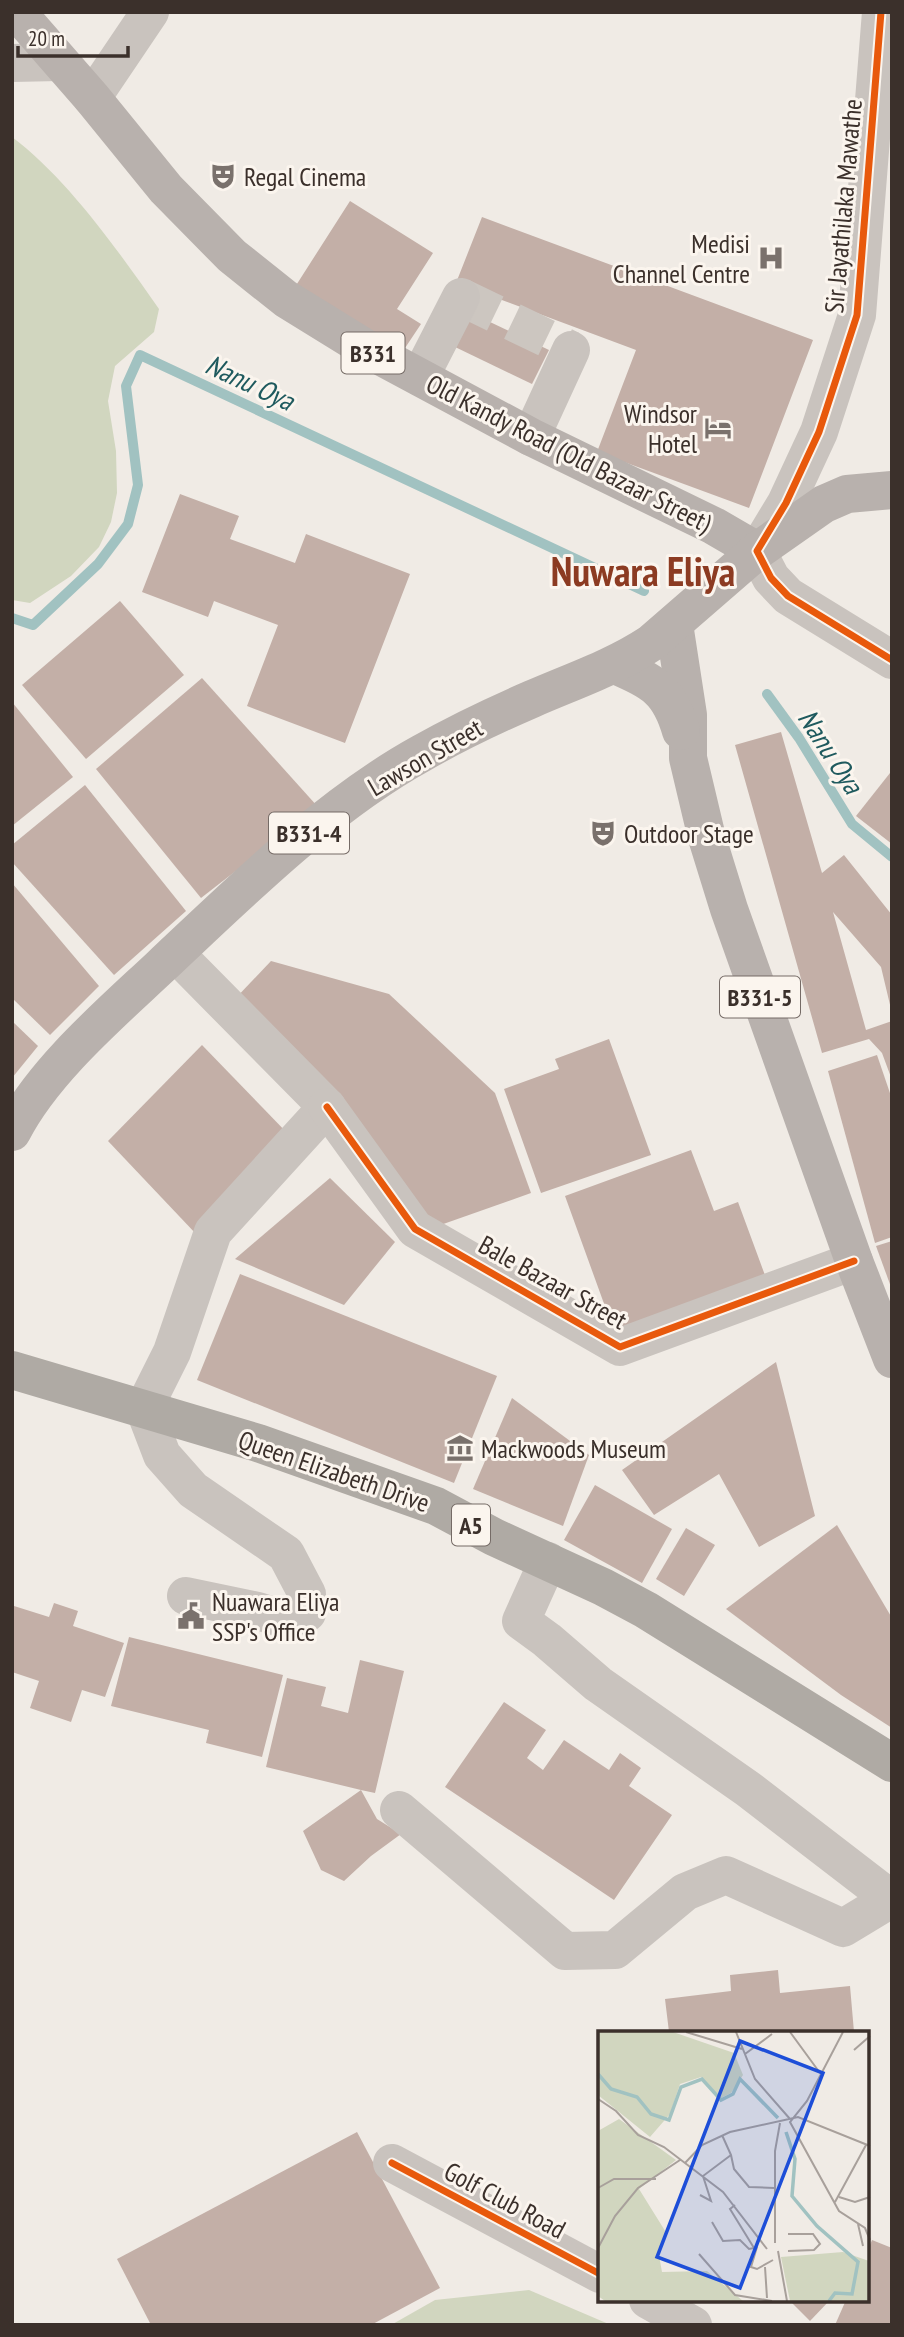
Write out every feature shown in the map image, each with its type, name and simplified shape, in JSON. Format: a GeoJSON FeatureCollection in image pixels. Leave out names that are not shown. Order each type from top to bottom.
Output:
{"type":"FeatureCollection","features":[{"type":"Feature","properties":{"kind":"highway","name":"Queen Elizabeth Drive"},"geometry":{"type":"LineString","coordinates":[[12,1370],[258,1443],[436,1506],[646,1610],[892,1763]]}},
{"type":"Feature","properties":{"kind":"main road","name":"Old Kandy Road (Old Bazaar Street)"},"geometry":{"type":"LineString","coordinates":[[17,12],[166,189],[232,256],[286,299],[326,325],[531,437],[714,526],[757,551]]}},
{"type":"Feature","properties":{"kind":"main road","name":"Lawson Street"},"geometry":{"type":"LineString","coordinates":[[12,1132],[18,1119],[65,1061],[236,894],[333,813],[420,754],[533,699],[615,665],[651,643],[757,551],[824,504],[847,494],[892,490]]}},
{"type":"Feature","properties":{"kind":"main road","name":"B331-5"},"geometry":{"type":"LineString","coordinates":[[674,624],[688,715],[688,758]]}},
{"type":"Feature","properties":{"kind":"main road","name":"B331-5"},"geometry":{"type":"LineString","coordinates":[[615,665],[645,679],[665,694],[676,714],[707,838],[729,909],[854,1261],[892,1359]]}},
{"type":"Feature","properties":{"kind":"street"},"geometry":{"type":"LineString","coordinates":[[92,98],[150,12]]}},
{"type":"Feature","properties":{"kind":"street","name":"Sir Jayathilaka Mawathe"},"geometry":{"type":"LineString","coordinates":[[757,551],[786,503],[820,432],[858,315],[881,12]]}},
{"type":"Feature","properties":{"kind":"street"},"geometry":{"type":"LineString","coordinates":[[12,62],[59,62]]}},
{"type":"Feature","properties":{"kind":"street"},"geometry":{"type":"LineString","coordinates":[[420,377],[461,297]]}},
{"type":"Feature","properties":{"kind":"street"},"geometry":{"type":"LineString","coordinates":[[531,437],[571,351]]}},
{"type":"Feature","properties":{"kind":"street"},"geometry":{"type":"LineString","coordinates":[[757,551],[771,578],[788,596],[892,660]]}},
{"type":"Feature","properties":{"kind":"street"},"geometry":{"type":"LineString","coordinates":[[175,953],[327,1107],[213,1232],[172,1352],[144,1408],[162,1455],[192,1490],[286,1554],[307,1594],[307,1614],[286,1620],[258,1611],[186,1596]]}},
{"type":"Feature","properties":{"kind":"street","name":"Bale Bazaar Street"},"geometry":{"type":"LineString","coordinates":[[327,1107],[415,1229],[620,1348],[854,1261]]}},
{"type":"Feature","properties":{"kind":"street"},"geometry":{"type":"LineString","coordinates":[[399,1810],[565,1951],[615,1950],[685,1892],[726,1875],[843,1928],[891,1901],[748,1789],[598,1684],[521,1621],[548,1561]]}},
{"type":"Feature","properties":{"kind":"street","name":"Golf Club Road"},"geometry":{"type":"LineString","coordinates":[[392,2163],[598,2273]]}},
{"type":"Feature","properties":{"kind":"street"},"geometry":{"type":"LineString","coordinates":[[652,2302],[694,2325]]}},
{"type":"Feature","properties":{"kind":"green space"},"geometry":{"type":"Polygon","coordinates":[[[12,137],[33,154],[73,195],[159,309],[154,332],[115,366],[108,401],[116,451],[117,493],[111,522],[99,547],[71,576],[30,603],[12,600],[12,137]]]}},
{"type":"Feature","properties":{"kind":"green space"},"geometry":{"type":"Polygon","coordinates":[[[529,2290],[611,2325],[391,2325],[435,2300],[529,2290]]]}},
{"type":"Feature","properties":{"kind":"building"},"geometry":{"type":"Polygon","coordinates":[[[350,201],[433,253],[397,309],[421,324],[401,354],[295,287],[350,201]]]}},
{"type":"Feature","properties":{"kind":"building"},"geometry":{"type":"Polygon","coordinates":[[[482,217],[813,340],[749,508],[597,452],[636,350],[456,283],[482,217]]]}},
{"type":"Feature","properties":{"kind":"building"},"geometry":{"type":"Polygon","coordinates":[[[469,312],[549,350],[532,384],[453,346],[469,312]]]}},
{"type":"Feature","properties":{"kind":"building"},"geometry":{"type":"Polygon","coordinates":[[[180,494],[239,516],[230,539],[295,563],[306,534],[410,574],[345,743],[247,706],[278,625],[214,601],[208,617],[142,592],[180,494]]]}},
{"type":"Feature","properties":{"kind":"building"},"geometry":{"type":"Polygon","coordinates":[[[120,601],[184,675],[86,759],[22,685],[120,601]]]}},
{"type":"Feature","properties":{"kind":"building"},"geometry":{"type":"Polygon","coordinates":[[[202,678],[318,807],[201,898],[96,769],[202,678]]]}},
{"type":"Feature","properties":{"kind":"building"},"geometry":{"type":"Polygon","coordinates":[[[12,702],[73,777],[12,826],[12,702]]]}},
{"type":"Feature","properties":{"kind":"building"},"geometry":{"type":"Polygon","coordinates":[[[781,732],[822,873],[844,855],[892,915],[891,1009],[881,967],[833,912],[866,1030],[892,1021],[892,1080],[882,1053],[869,1039],[822,1053],[735,745],[781,732]]]}},
{"type":"Feature","properties":{"kind":"building"},"geometry":{"type":"Polygon","coordinates":[[[890,773],[892,774],[892,844],[856,816],[890,773]]]}},
{"type":"Feature","properties":{"kind":"building"},"geometry":{"type":"Polygon","coordinates":[[[85,785],[186,911],[114,975],[12,862],[12,845],[85,785]]]}},
{"type":"Feature","properties":{"kind":"building"},"geometry":{"type":"Polygon","coordinates":[[[12,883],[99,986],[50,1035],[12,998],[12,883]]]}},
{"type":"Feature","properties":{"kind":"building"},"geometry":{"type":"Polygon","coordinates":[[[271,961],[389,994],[495,1093],[531,1193],[432,1228],[233,1001],[271,961]]]}},
{"type":"Feature","properties":{"kind":"building"},"geometry":{"type":"Polygon","coordinates":[[[12,1021],[38,1046],[12,1078],[12,1021]]]}},
{"type":"Feature","properties":{"kind":"building"},"geometry":{"type":"Polygon","coordinates":[[[609,1039],[651,1155],[541,1193],[504,1089],[559,1069],[555,1059],[609,1039]]]}},
{"type":"Feature","properties":{"kind":"building"},"geometry":{"type":"Polygon","coordinates":[[[202,1045],[291,1137],[197,1235],[108,1141],[202,1045]]]}},
{"type":"Feature","properties":{"kind":"building"},"geometry":{"type":"Polygon","coordinates":[[[877,1055],[892,1099],[892,1237],[875,1243],[828,1071],[877,1055]]]}},
{"type":"Feature","properties":{"kind":"building"},"geometry":{"type":"Polygon","coordinates":[[[691,1150],[714,1211],[738,1202],[766,1278],[615,1334],[565,1196],[691,1150]]]}},
{"type":"Feature","properties":{"kind":"building"},"geometry":{"type":"Polygon","coordinates":[[[330,1178],[395,1242],[344,1305],[235,1259],[330,1178]]]}},
{"type":"Feature","properties":{"kind":"building"},"geometry":{"type":"Polygon","coordinates":[[[892,1241],[892,1287],[891,1287],[876,1246],[892,1241]]]}},
{"type":"Feature","properties":{"kind":"building"},"geometry":{"type":"Polygon","coordinates":[[[240,1274],[497,1376],[454,1483],[197,1380],[240,1274]]]}},
{"type":"Feature","properties":{"kind":"building"},"geometry":{"type":"Polygon","coordinates":[[[776,1362],[815,1516],[759,1547],[719,1474],[654,1515],[622,1470],[776,1362]]]}},
{"type":"Feature","properties":{"kind":"building"},"geometry":{"type":"Polygon","coordinates":[[[512,1398],[589,1455],[563,1526],[473,1489],[512,1398]]]}},
{"type":"Feature","properties":{"kind":"building"},"geometry":{"type":"Polygon","coordinates":[[[595,1485],[672,1529],[642,1583],[564,1540],[595,1485]]]}},
{"type":"Feature","properties":{"kind":"building"},"geometry":{"type":"Polygon","coordinates":[[[837,1525],[892,1618],[892,1728],[841,1695],[726,1609],[837,1525]]]}},
{"type":"Feature","properties":{"kind":"building"},"geometry":{"type":"Polygon","coordinates":[[[686,1528],[715,1545],[684,1596],[656,1579],[686,1528]]]}},
{"type":"Feature","properties":{"kind":"building"},"geometry":{"type":"Polygon","coordinates":[[[54,1603],[78,1611],[73,1626],[124,1643],[105,1697],[82,1690],[71,1722],[30,1708],[39,1681],[12,1672],[14,1606],[49,1617],[54,1603]]]}},
{"type":"Feature","properties":{"kind":"building"},"geometry":{"type":"Polygon","coordinates":[[[129,1637],[283,1675],[262,1757],[206,1743],[209,1730],[111,1706],[129,1637]]]}},
{"type":"Feature","properties":{"kind":"building"},"geometry":{"type":"Polygon","coordinates":[[[360,1660],[404,1671],[375,1793],[266,1767],[287,1678],[326,1687],[321,1706],[348,1713],[360,1660]]]}},
{"type":"Feature","properties":{"kind":"building"},"geometry":{"type":"Polygon","coordinates":[[[504,1702],[546,1730],[527,1758],[543,1770],[564,1740],[609,1770],[620,1753],[641,1768],[629,1786],[672,1815],[614,1900],[445,1787],[504,1702]]]}},
{"type":"Feature","properties":{"kind":"building"},"geometry":{"type":"Polygon","coordinates":[[[361,1790],[377,1819],[401,1834],[371,1856],[344,1881],[321,1870],[303,1831],[361,1790]]]}},
{"type":"Feature","properties":{"kind":"building"},"geometry":{"type":"Polygon","coordinates":[[[778,1970],[780,1993],[850,1986],[854,2031],[669,2031],[665,1999],[731,1991],[730,1975],[778,1970]]]}},
{"type":"Feature","properties":{"kind":"building"},"geometry":{"type":"Polygon","coordinates":[[[357,2132],[440,2288],[371,2325],[151,2325],[117,2259],[357,2132]]]}},
{"type":"Feature","properties":{"kind":"building"},"geometry":{"type":"Polygon","coordinates":[[[872,2240],[892,2248],[892,2325],[835,2325],[845,2302],[869,2302],[869,2247],[872,2240]]]}},
{"type":"Feature","properties":{"kind":"building"},"geometry":{"type":"Polygon","coordinates":[[[791,2302],[828,2302],[810,2321],[791,2302]]]}},
{"type":"Feature","properties":{"kind":"waterway","name":"Nanu Oya"},"geometry":{"type":"LineString","coordinates":[[12,618],[33,625],[98,564],[128,524],[138,485],[126,386],[140,355],[644,591]]}},
{"type":"Feature","properties":{"kind":"waterway","name":"Nanu Oya"},"geometry":{"type":"LineString","coordinates":[[767,694],[799,738],[852,824],[892,857]]}},
{"type":"Feature","properties":{"kind":"tunnel"},"geometry":{"type":"LineString","coordinates":[[461,297],[571,350]]}},
{"type":"Feature","properties":{"kind":"cycle path"},"geometry":{"type":"LineString","coordinates":[[881,12],[857,315],[819,432],[786,503],[757,551],[771,578],[788,596],[892,660]]}},
{"type":"Feature","properties":{"kind":"cycle path"},"geometry":{"type":"LineString","coordinates":[[327,1107],[415,1229],[620,1347],[854,1261]]}},
{"type":"Feature","properties":{"kind":"cycle path"},"geometry":{"type":"LineString","coordinates":[[392,2163],[598,2273]]}},
{"type":"Feature","properties":{"kind":"place","name":"Regal Cinema"},"geometry":{"type":"Point","coordinates":[223,176]}},
{"type":"Feature","properties":{"kind":"place","name":"Medisi Channel Centre"},"geometry":{"type":"Point","coordinates":[771,258]}},
{"type":"Feature","properties":{"kind":"place","name":"Windsor Hotel"},"geometry":{"type":"Point","coordinates":[718,428]}},
{"type":"Feature","properties":{"kind":"place","name":"Outdoor Stage"},"geometry":{"type":"Point","coordinates":[603,833]}},
{"type":"Feature","properties":{"kind":"place","name":"Mackwoods Museum"},"geometry":{"type":"Point","coordinates":[460,1448]}},
{"type":"Feature","properties":{"kind":"place","name":"Nuawara Eliya SSP's Office"},"geometry":{"type":"Point","coordinates":[191,1616]}},
{"type":"Feature","properties":{"kind":"district","name":"Nuwara Eliya"},"geometry":{"type":"Point","coordinates":[643,571]}}]}
